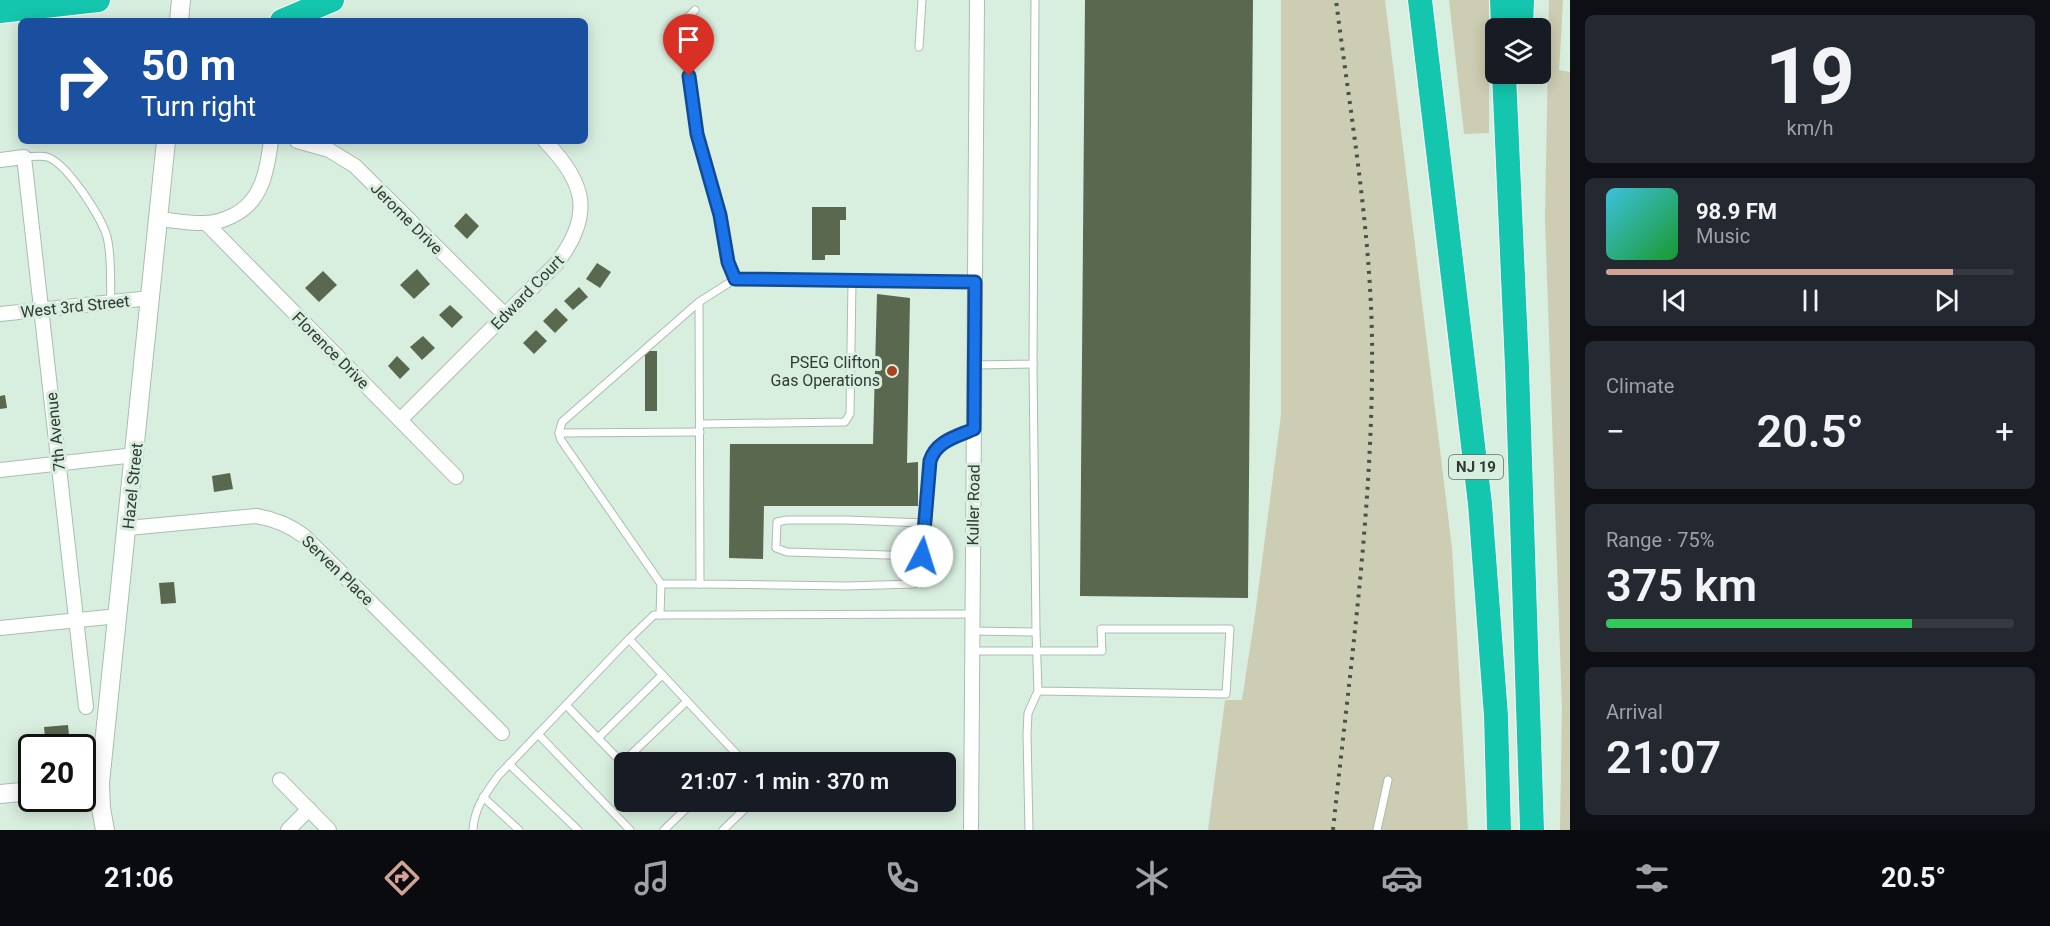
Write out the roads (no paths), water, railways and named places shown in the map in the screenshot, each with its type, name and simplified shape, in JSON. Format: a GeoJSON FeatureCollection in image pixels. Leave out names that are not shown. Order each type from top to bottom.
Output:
{"type":"FeatureCollection","features":[{"type":"Feature","properties":{"kind":"highway"},"geometry":{"type":"LineString","coordinates":[[0,11],[98,0]]}},
{"type":"Feature","properties":{"kind":"highway"},"geometry":{"type":"LineString","coordinates":[[289,18],[332,0]]}},
{"type":"Feature","properties":{"kind":"highway"},"geometry":{"type":"LineString","coordinates":[[1406,0],[1445,219]]}},
{"type":"Feature","properties":{"kind":"highway","name":"NJ 19"},"geometry":{"type":"LineString","coordinates":[[1420,0],[1477,483],[1496,716],[1499,830]]}},
{"type":"Feature","properties":{"kind":"highway"},"geometry":{"type":"LineString","coordinates":[[1502,0],[1503,18]]}},
{"type":"Feature","properties":{"kind":"highway"},"geometry":{"type":"LineString","coordinates":[[1521,18],[1522,0]]}},
{"type":"Feature","properties":{"kind":"highway"},"geometry":{"type":"LineString","coordinates":[[1504,84],[1517,367]]}},
{"type":"Feature","properties":{"kind":"highway","name":"NJ 19"},"geometry":{"type":"LineString","coordinates":[[1520,84],[1517,367],[1532,830]]}},
{"type":"Feature","properties":{"kind":"highway"},"geometry":{"type":"LineString","coordinates":[[1529,712],[1545,830]]}},
{"type":"Feature","properties":{"kind":"highway"},"geometry":{"type":"LineString","coordinates":[[1487,830],[1496,716]]}},
{"type":"Feature","properties":{"kind":"street"},"geometry":{"type":"LineString","coordinates":[[179,18],[181,0]]}},
{"type":"Feature","properties":{"kind":"street","name":"Kuller Road"},"geometry":{"type":"LineString","coordinates":[[971,830],[977,0]]}},
{"type":"Feature","properties":{"kind":"street","name":"Hazel Street"},"geometry":{"type":"LineString","coordinates":[[96,753],[118,616],[166,144]]}},
{"type":"Feature","properties":{"kind":"street"},"geometry":{"type":"LineString","coordinates":[[158,219],[206,223],[239,213],[261,189],[271,144]]}},
{"type":"Feature","properties":{"kind":"street","name":"Jerome Drive"},"geometry":{"type":"LineString","coordinates":[[308,144],[329,150],[355,166],[505,315]]}},
{"type":"Feature","properties":{"kind":"street","name":"Edward Court"},"geometry":{"type":"LineString","coordinates":[[400,420],[556,264],[575,236],[580,203],[578,189],[564,161],[548,144]]}},
{"type":"Feature","properties":{"kind":"street"},"geometry":{"type":"LineString","coordinates":[[0,160],[24,158]]}},
{"type":"Feature","properties":{"kind":"street","name":"7th Avenue"},"geometry":{"type":"LineString","coordinates":[[24,158],[86,708]]}},
{"type":"Feature","properties":{"kind":"street","name":"Florence Drive"},"geometry":{"type":"LineString","coordinates":[[206,223],[456,477]]}},
{"type":"Feature","properties":{"kind":"street","name":"West 3rd Street"},"geometry":{"type":"LineString","coordinates":[[0,314],[150,298]]}},
{"type":"Feature","properties":{"kind":"street"},"geometry":{"type":"LineString","coordinates":[[0,470],[135,455]]}},
{"type":"Feature","properties":{"kind":"street","name":"Serven Place"},"geometry":{"type":"LineString","coordinates":[[128,528],[256,516],[270,518],[294,528],[502,733]]}},
{"type":"Feature","properties":{"kind":"street"},"geometry":{"type":"LineString","coordinates":[[0,628],[118,616]]}},
{"type":"Feature","properties":{"kind":"street"},"geometry":{"type":"LineString","coordinates":[[280,780],[329,830]]}},
{"type":"Feature","properties":{"kind":"street"},"geometry":{"type":"LineString","coordinates":[[0,794],[18,792]]}},
{"type":"Feature","properties":{"kind":"street","name":"Hazel Street"},"geometry":{"type":"LineString","coordinates":[[96,796],[105,830]]}},
{"type":"Feature","properties":{"kind":"street"},"geometry":{"type":"LineString","coordinates":[[288,830],[309,809]]}},
{"type":"Feature","properties":{"kind":"lane"},"geometry":{"type":"LineString","coordinates":[[919,47],[922,0]]}},
{"type":"Feature","properties":{"kind":"lane"},"geometry":{"type":"LineString","coordinates":[[1029,830],[1028,713],[1038,691],[1033,364],[1035,0]]}},
{"type":"Feature","properties":{"kind":"lane"},"geometry":{"type":"LineString","coordinates":[[695,10],[684,21],[686,55],[697,134],[720,215],[728,262],[735,279]]}},
{"type":"Feature","properties":{"kind":"lane"},"geometry":{"type":"LineString","coordinates":[[24,158],[48,157],[83,192],[100,219],[107,238],[111,302]]}},
{"type":"Feature","properties":{"kind":"lane"},"geometry":{"type":"LineString","coordinates":[[660,615],[661,584],[561,440],[559,433],[562,422],[699,302],[735,279],[975,282]]}},
{"type":"Feature","properties":{"kind":"lane"},"geometry":{"type":"LineString","coordinates":[[559,433],[845,422],[850,414],[852,281]]}},
{"type":"Feature","properties":{"kind":"lane"},"geometry":{"type":"LineString","coordinates":[[699,302],[699,584]]}},
{"type":"Feature","properties":{"kind":"lane"},"geometry":{"type":"LineString","coordinates":[[975,364],[1033,364]]}},
{"type":"Feature","properties":{"kind":"lane"},"geometry":{"type":"LineString","coordinates":[[661,584],[901,586],[914,584],[920,577],[930,461],[933,452],[945,442],[974,429]]}},
{"type":"Feature","properties":{"kind":"lane"},"geometry":{"type":"LineString","coordinates":[[922,556],[787,552],[776,548],[777,522],[847,520],[925,523]]}},
{"type":"Feature","properties":{"kind":"lane"},"geometry":{"type":"LineString","coordinates":[[473,830],[473,818],[483,797],[509,764],[628,639],[654,615],[972,614]]}},
{"type":"Feature","properties":{"kind":"lane"},"geometry":{"type":"LineString","coordinates":[[972,651],[1102,651],[1101,629],[1230,629],[1226,694],[1038,691]]}},
{"type":"Feature","properties":{"kind":"lane"},"geometry":{"type":"LineString","coordinates":[[972,631],[1036,632]]}},
{"type":"Feature","properties":{"kind":"lane"},"geometry":{"type":"LineString","coordinates":[[628,639],[733,752]]}},
{"type":"Feature","properties":{"kind":"lane"},"geometry":{"type":"LineString","coordinates":[[598,738],[662,675]]}},
{"type":"Feature","properties":{"kind":"lane"},"geometry":{"type":"LineString","coordinates":[[566,705],[621,763],[687,701]]}},
{"type":"Feature","properties":{"kind":"lane"},"geometry":{"type":"LineString","coordinates":[[538,734],[630,830]]}},
{"type":"Feature","properties":{"kind":"lane"},"geometry":{"type":"LineString","coordinates":[[509,764],[578,830]]}},
{"type":"Feature","properties":{"kind":"lane"},"geometry":{"type":"LineString","coordinates":[[1377,830],[1388,780]]}},
{"type":"Feature","properties":{"kind":"lane"},"geometry":{"type":"LineString","coordinates":[[483,797],[519,830]]}},
{"type":"Feature","properties":{"kind":"lane"},"geometry":{"type":"LineString","coordinates":[[664,830],[683,812]]}},
{"type":"Feature","properties":{"kind":"lane"},"geometry":{"type":"LineString","coordinates":[[723,830],[742,812]]}},
{"type":"Feature","properties":{"kind":"railway"},"geometry":{"type":"LineString","coordinates":[[1333,830],[1365,523],[1372,400],[1368,253],[1336,0]]}},
{"type":"Feature","properties":{"kind":"place","name":"PSEG Clifton Gas Operations"},"geometry":{"type":"Point","coordinates":[892,371]}}]}
